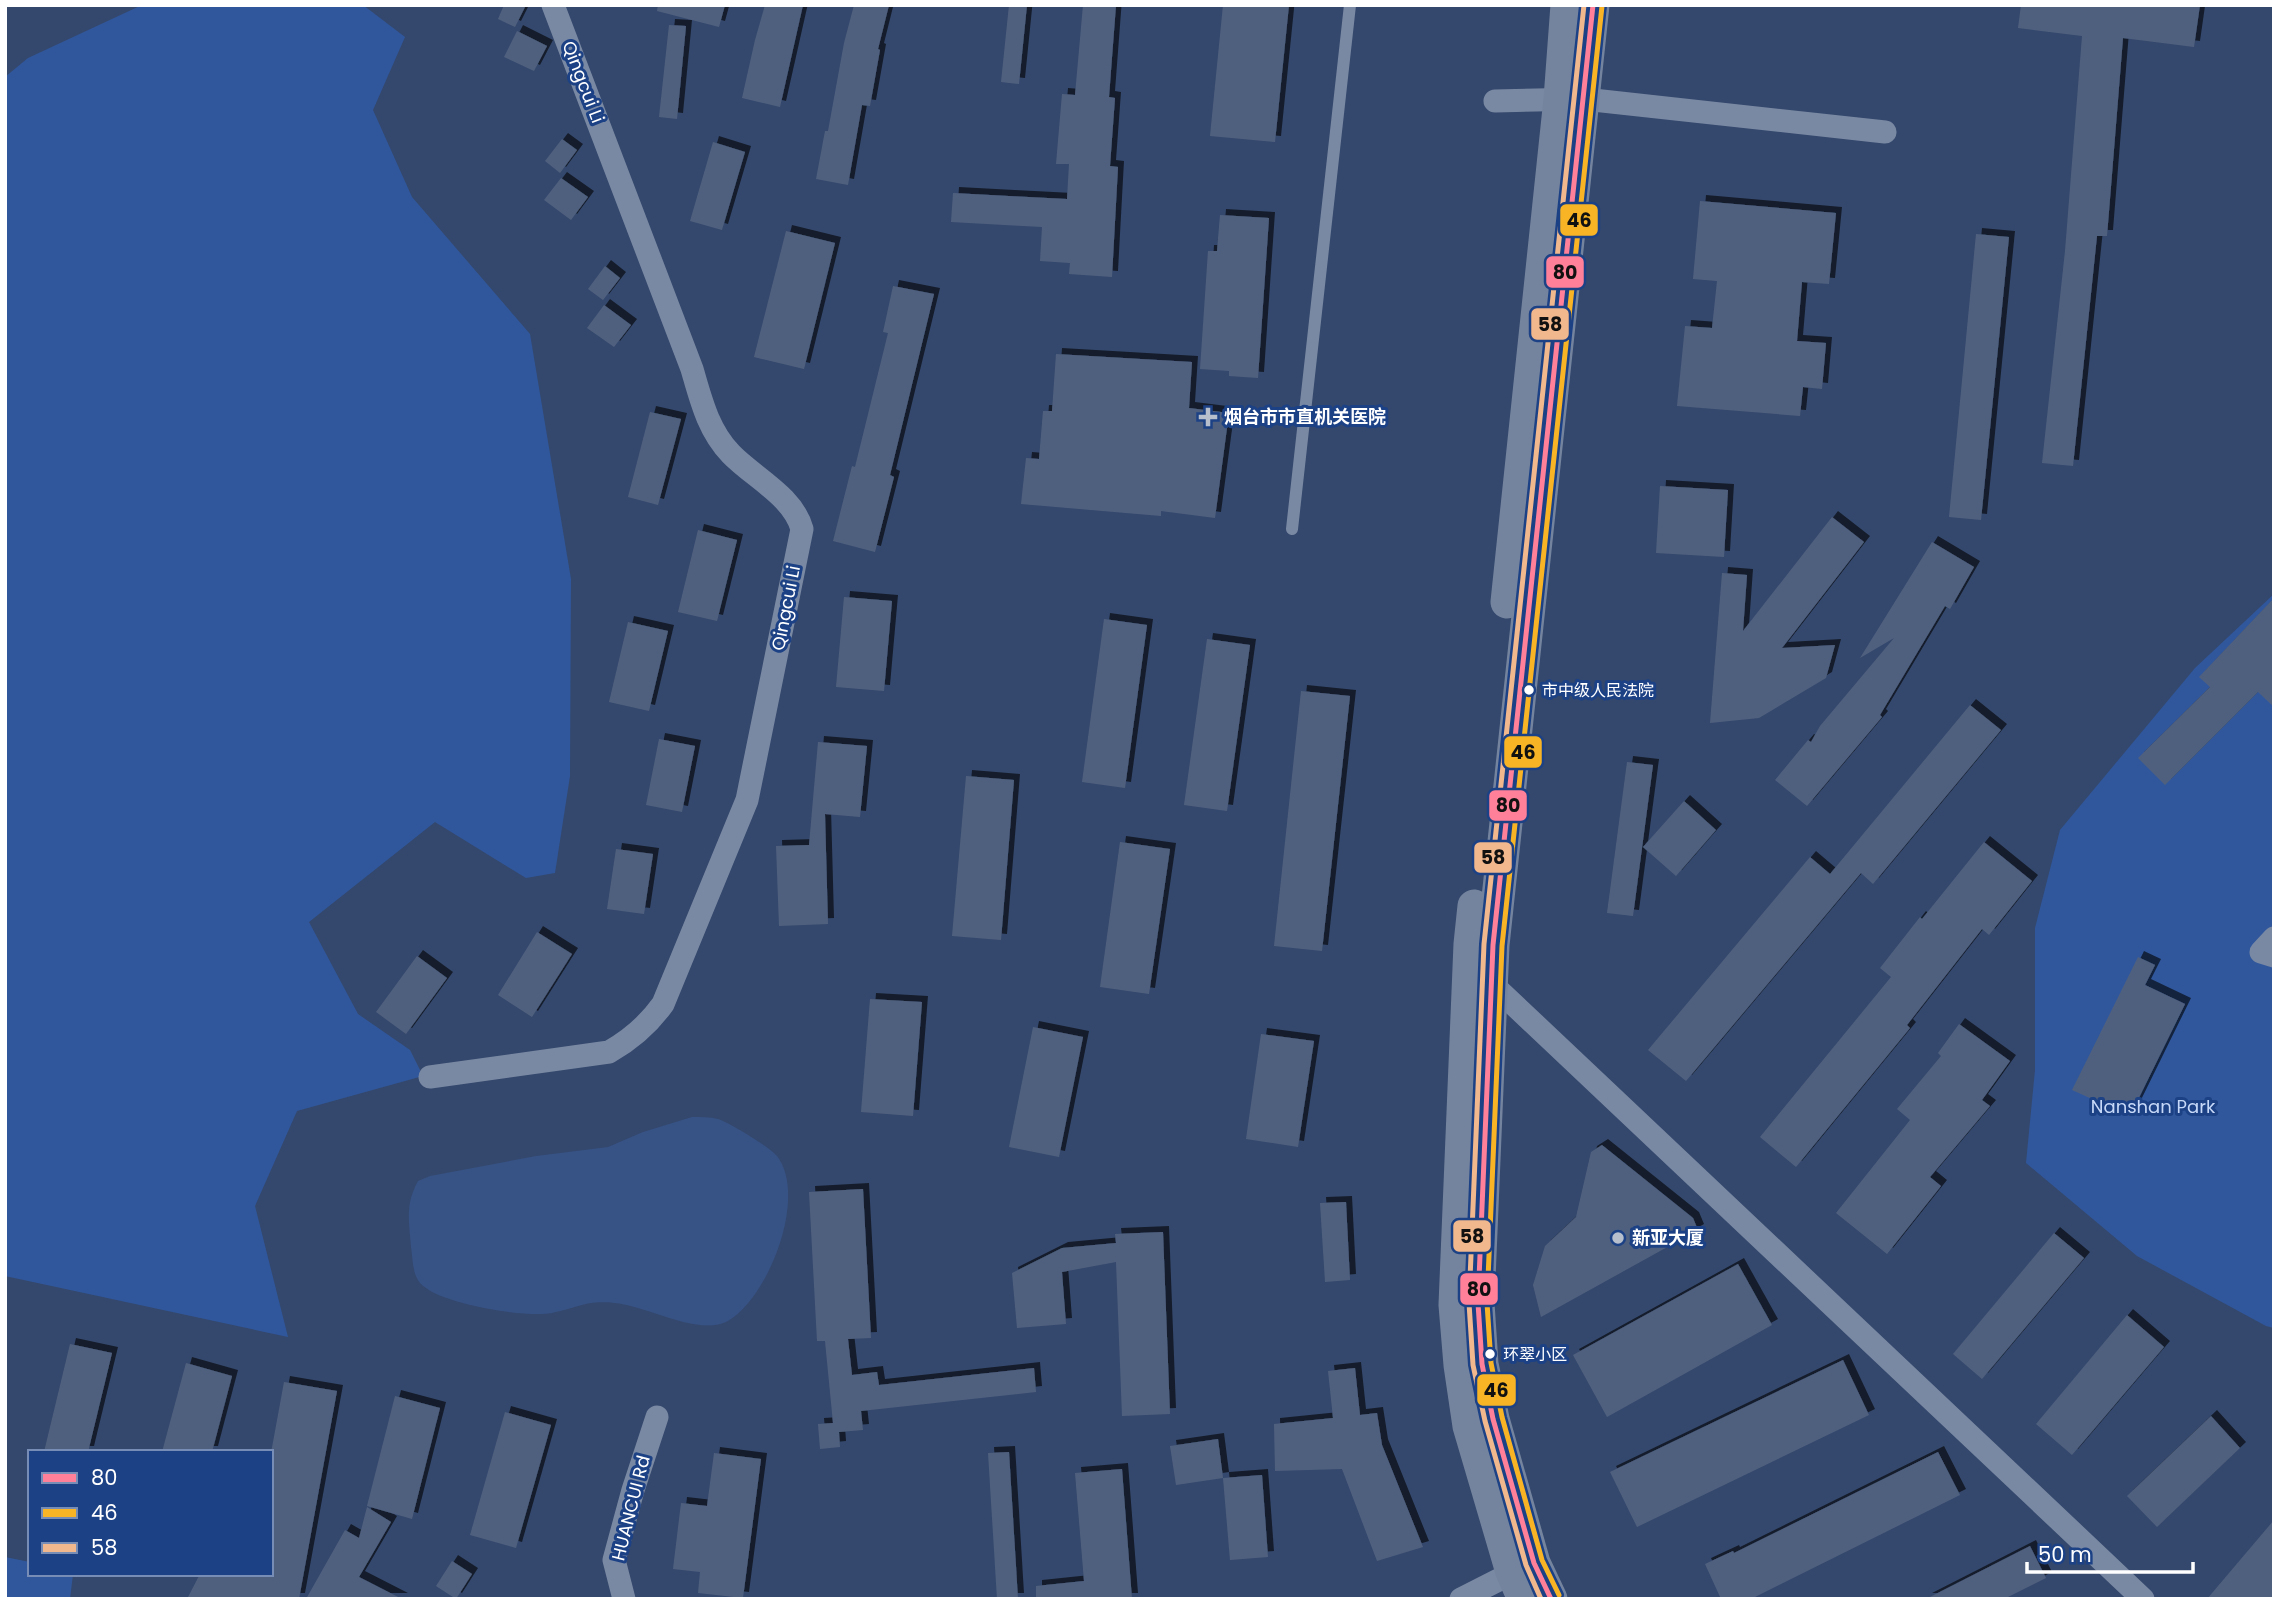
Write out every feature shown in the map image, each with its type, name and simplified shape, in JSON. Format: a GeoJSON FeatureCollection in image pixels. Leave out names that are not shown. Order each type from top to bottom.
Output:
{"type":"FeatureCollection","features":[{"type":"Feature","properties":{"kind":"main road"},"geometry":{"type":"LineString","coordinates":[[1567,5],[1572,99]]}},
{"type":"Feature","properties":{"kind":"main road"},"geometry":{"type":"LineString","coordinates":[[1551,1599],[1523,1578],[1482,1364],[1478,1303],[1480,983],[1495,932],[1572,99],[1593,5]]}},
{"type":"Feature","properties":{"kind":"street","name":"Qingcui Li"},"geometry":{"type":"LineString","coordinates":[[430,1077],[609,1052],[631,1040],[663,1004],[747,800],[802,529],[799,518],[790,507],[731,454],[716,436],[704,412],[692,369],[553,5]]}},
{"type":"Feature","properties":{"kind":"street"},"geometry":{"type":"LineString","coordinates":[[1495,101],[1572,99],[1885,132]]}},
{"type":"Feature","properties":{"kind":"street"},"geometry":{"type":"LineString","coordinates":[[2274,938],[2261,952],[2274,956]]}},
{"type":"Feature","properties":{"kind":"street"},"geometry":{"type":"LineString","coordinates":[[1480,983],[2143,1599]]}},
{"type":"Feature","properties":{"kind":"street","name":"HUANCUI Rd"},"geometry":{"type":"LineString","coordinates":[[624,1599],[614,1560],[657,1417]]}},
{"type":"Feature","properties":{"kind":"street"},"geometry":{"type":"LineString","coordinates":[[1461,1599],[1523,1578]]}},
{"type":"Feature","properties":{"kind":"lane"},"geometry":{"type":"LineString","coordinates":[[1292,529],[1350,5]]}},
{"type":"Feature","properties":{"kind":"green space"},"geometry":{"type":"Polygon","coordinates":[[[142,5],[363,5],[405,37],[373,110],[412,197],[530,334],[571,579],[570,776],[555,873],[526,878],[435,822],[309,922],[358,1014],[410,1050],[423,1076],[297,1111],[255,1206],[288,1337],[5,1276],[5,77],[28,58],[142,5]]]}},
{"type":"Feature","properties":{"kind":"green space","name":"Nanshan Park"},"geometry":{"type":"Polygon","coordinates":[[[2274,594],[2274,1328],[2137,1256],[2026,1163],[2035,1070],[2035,928],[2060,830],[2195,668],[2274,594]]]}},
{"type":"Feature","properties":{"kind":"green space"},"geometry":{"type":"Polygon","coordinates":[[[5,1557],[28,1562],[28,1576],[73,1576],[70,1599],[5,1599],[5,1557]]]}},
{"type":"Feature","properties":{"kind":"shaded area"},"geometry":{"type":"Polygon","coordinates":[[[692,1117],[718,1119],[749,1135],[777,1156],[785,1174],[788,1195],[780,1244],[757,1291],[743,1309],[728,1321],[716,1325],[687,1323],[627,1305],[604,1302],[552,1313],[503,1311],[444,1297],[430,1291],[417,1279],[409,1213],[411,1198],[418,1181],[430,1176],[536,1156],[608,1147],[643,1132],[692,1117]]]}},
{"type":"Feature","properties":{"kind":"building"},"geometry":{"type":"Polygon","coordinates":[[[504,5],[526,5],[515,27],[498,19],[504,5]]]}},
{"type":"Feature","properties":{"kind":"building"},"geometry":{"type":"Polygon","coordinates":[[[658,5],[725,5],[719,27],[657,11],[658,5]]]}},
{"type":"Feature","properties":{"kind":"building"},"geometry":{"type":"Polygon","coordinates":[[[765,5],[803,5],[780,107],[742,98],[765,5]]]}},
{"type":"Feature","properties":{"kind":"building"},"geometry":{"type":"Polygon","coordinates":[[[854,5],[889,5],[878,49],[880,50],[870,106],[862,105],[848,185],[816,179],[854,5]]]}},
{"type":"Feature","properties":{"kind":"building"},"geometry":{"type":"Polygon","coordinates":[[[1009,5],[1027,5],[1019,84],[1001,82],[1009,5]]]}},
{"type":"Feature","properties":{"kind":"building"},"geometry":{"type":"Polygon","coordinates":[[[1083,5],[1116,5],[1109,97],[1115,98],[1110,166],[1118,167],[1112,277],[1069,274],[1070,263],[1040,261],[1042,227],[951,222],[953,193],[1067,199],[1069,164],[1056,164],[1062,94],[1075,95],[1083,5]]]}},
{"type":"Feature","properties":{"kind":"building"},"geometry":{"type":"Polygon","coordinates":[[[1223,5],[1289,5],[1275,142],[1210,136],[1223,5]]]}},
{"type":"Feature","properties":{"kind":"building"},"geometry":{"type":"Polygon","coordinates":[[[2021,5],[2200,5],[2194,47],[2123,38],[2107,236],[2097,236],[2073,466],[2042,463],[2065,251],[2082,36],[2018,28],[2021,5]]]}},
{"type":"Feature","properties":{"kind":"building"},"geometry":{"type":"Polygon","coordinates":[[[669,25],[686,26],[677,119],[659,117],[669,25]]]}},
{"type":"Feature","properties":{"kind":"building"},"geometry":{"type":"Polygon","coordinates":[[[517,31],[547,46],[534,71],[504,57],[517,31]]]}},
{"type":"Feature","properties":{"kind":"building"},"geometry":{"type":"Polygon","coordinates":[[[562,139],[577,150],[560,173],[545,161],[562,139]]]}},
{"type":"Feature","properties":{"kind":"building"},"geometry":{"type":"Polygon","coordinates":[[[713,142],[745,152],[722,230],[690,221],[713,142]]]}},
{"type":"Feature","properties":{"kind":"building"},"geometry":{"type":"Polygon","coordinates":[[[561,178],[588,197],[571,220],[544,200],[561,178]]]}},
{"type":"Feature","properties":{"kind":"building"},"geometry":{"type":"Polygon","coordinates":[[[1700,201],[1836,213],[1829,284],[1802,282],[1797,341],[1826,343],[1822,389],[1803,387],[1800,416],[1677,406],[1685,326],[1712,328],[1717,281],[1693,279],[1700,201]]]}},
{"type":"Feature","properties":{"kind":"building"},"geometry":{"type":"Polygon","coordinates":[[[1220,215],[1269,218],[1258,378],[1229,376],[1229,371],[1200,369],[1208,251],[1217,251],[1220,215]]]}},
{"type":"Feature","properties":{"kind":"building"},"geometry":{"type":"Polygon","coordinates":[[[786,231],[835,243],[804,369],[754,357],[786,231]]]}},
{"type":"Feature","properties":{"kind":"building"},"geometry":{"type":"Polygon","coordinates":[[[1976,234],[2009,237],[1981,520],[1949,517],[1976,234]]]}},
{"type":"Feature","properties":{"kind":"building"},"geometry":{"type":"Polygon","coordinates":[[[605,266],[620,278],[603,300],[588,289],[605,266]]]}},
{"type":"Feature","properties":{"kind":"building"},"geometry":{"type":"Polygon","coordinates":[[[893,286],[934,294],[890,475],[894,477],[875,552],[833,541],[852,466],[855,467],[888,333],[883,332],[893,286]]]}},
{"type":"Feature","properties":{"kind":"building"},"geometry":{"type":"Polygon","coordinates":[[[604,305],[631,325],[614,347],[587,328],[604,305]]]}},
{"type":"Feature","properties":{"kind":"building"},"geometry":{"type":"Polygon","coordinates":[[[1056,354],[1192,362],[1189,408],[1229,413],[1215,518],[1161,511],[1161,516],[1021,504],[1026,458],[1039,459],[1043,411],[1052,411],[1056,354]]]}},
{"type":"Feature","properties":{"kind":"building"},"geometry":{"type":"Polygon","coordinates":[[[650,412],[681,419],[658,505],[628,497],[650,412]]]}},
{"type":"Feature","properties":{"kind":"building"},"geometry":{"type":"Polygon","coordinates":[[[1660,486],[1728,490],[1724,557],[1656,553],[1660,486]]]}},
{"type":"Feature","properties":{"kind":"building"},"geometry":{"type":"Polygon","coordinates":[[[1832,517],[1864,542],[1782,648],[1835,645],[1826,678],[1759,718],[1710,723],[1722,573],[1747,575],[1743,631],[1832,517]]]}},
{"type":"Feature","properties":{"kind":"building"},"geometry":{"type":"Polygon","coordinates":[[[698,530],[737,540],[717,621],[678,612],[698,530]]]}},
{"type":"Feature","properties":{"kind":"building"},"geometry":{"type":"Polygon","coordinates":[[[1932,542],[1974,567],[1950,609],[1945,606],[1880,715],[1882,717],[1807,806],[1775,780],[1808,740],[1811,742],[1820,726],[1894,638],[1860,658],[1932,542]]]}},
{"type":"Feature","properties":{"kind":"building"},"geometry":{"type":"Polygon","coordinates":[[[844,597],[892,601],[884,691],[836,687],[844,597]]]}},
{"type":"Feature","properties":{"kind":"building"},"geometry":{"type":"Polygon","coordinates":[[[2274,598],[2274,707],[2258,692],[2165,785],[2138,758],[2210,687],[2199,677],[2274,598]]]}},
{"type":"Feature","properties":{"kind":"building"},"geometry":{"type":"Polygon","coordinates":[[[1104,619],[1147,625],[1125,788],[1082,782],[1104,619]]]}},
{"type":"Feature","properties":{"kind":"building"},"geometry":{"type":"Polygon","coordinates":[[[628,622],[668,631],[649,711],[609,702],[628,622]]]}},
{"type":"Feature","properties":{"kind":"building"},"geometry":{"type":"Polygon","coordinates":[[[1207,639],[1250,645],[1227,811],[1184,805],[1207,639]]]}},
{"type":"Feature","properties":{"kind":"building"},"geometry":{"type":"Polygon","coordinates":[[[1301,691],[1350,696],[1322,951],[1274,946],[1301,691]]]}},
{"type":"Feature","properties":{"kind":"building"},"geometry":{"type":"Polygon","coordinates":[[[1970,705],[2001,730],[1873,884],[1861,873],[1686,1081],[1648,1050],[1810,857],[1830,874],[1970,705]]]}},
{"type":"Feature","properties":{"kind":"building"},"geometry":{"type":"Polygon","coordinates":[[[659,739],[695,746],[682,812],[646,805],[659,739]]]}},
{"type":"Feature","properties":{"kind":"building"},"geometry":{"type":"Polygon","coordinates":[[[818,742],[867,746],[860,817],[825,814],[828,924],[779,926],[776,846],[809,845],[818,742]]]}},
{"type":"Feature","properties":{"kind":"building"},"geometry":{"type":"Polygon","coordinates":[[[1627,762],[1653,765],[1633,916],[1607,913],[1627,762]]]}},
{"type":"Feature","properties":{"kind":"building"},"geometry":{"type":"Polygon","coordinates":[[[966,776],[1014,780],[1001,940],[952,936],[966,776]]]}},
{"type":"Feature","properties":{"kind":"building"},"geometry":{"type":"Polygon","coordinates":[[[1684,801],[1716,830],[1676,876],[1643,847],[1684,801]]]}},
{"type":"Feature","properties":{"kind":"building"},"geometry":{"type":"Polygon","coordinates":[[[1120,842],[1170,849],[1149,994],[1100,987],[1120,842]]]}},
{"type":"Feature","properties":{"kind":"building"},"geometry":{"type":"Polygon","coordinates":[[[1984,842],[2032,881],[1989,935],[1982,929],[1907,1025],[1910,1028],[1796,1167],[1760,1137],[1891,977],[1880,968],[1984,842]]]}},
{"type":"Feature","properties":{"kind":"building"},"geometry":{"type":"Polygon","coordinates":[[[616,849],[653,854],[644,914],[607,909],[616,849]]]}},
{"type":"Feature","properties":{"kind":"building"},"geometry":{"type":"Polygon","coordinates":[[[537,932],[572,954],[532,1017],[498,995],[537,932]]]}},
{"type":"Feature","properties":{"kind":"building"},"geometry":{"type":"Polygon","coordinates":[[[417,956],[447,978],[406,1034],[376,1012],[417,956]]]}},
{"type":"Feature","properties":{"kind":"building"},"geometry":{"type":"Polygon","coordinates":[[[2138,957],[2155,965],[2145,985],[2185,1004],[2130,1116],[2072,1090],[2138,957]]]}},
{"type":"Feature","properties":{"kind":"building"},"geometry":{"type":"Polygon","coordinates":[[[870,999],[922,1002],[913,1116],[861,1112],[870,999]]]}},
{"type":"Feature","properties":{"kind":"building"},"geometry":{"type":"Polygon","coordinates":[[[1959,1024],[2010,1061],[1982,1100],[1990,1106],[1930,1177],[1941,1186],[1887,1254],[1836,1213],[1910,1120],[1897,1109],[1941,1056],[1938,1053],[1959,1024]]]}},
{"type":"Feature","properties":{"kind":"building"},"geometry":{"type":"Polygon","coordinates":[[[1033,1027],[1083,1037],[1059,1157],[1009,1147],[1033,1027]]]}},
{"type":"Feature","properties":{"kind":"building"},"geometry":{"type":"Polygon","coordinates":[[[1261,1034],[1314,1041],[1298,1147],[1246,1139],[1261,1034]]]}},
{"type":"Feature","properties":{"kind":"building","name":"新亚大厦"},"geometry":{"type":"Polygon","coordinates":[[[1602,1145],[1693,1218],[1698,1230],[1541,1317],[1533,1285],[1545,1246],[1576,1217],[1591,1152],[1602,1145]]]}},
{"type":"Feature","properties":{"kind":"building"},"geometry":{"type":"Polygon","coordinates":[[[863,1189],[871,1338],[848,1339],[852,1375],[877,1372],[879,1385],[1034,1368],[1036,1392],[861,1411],[863,1430],[839,1432],[840,1447],[820,1449],[818,1424],[833,1423],[825,1341],[817,1341],[809,1192],[863,1189]]]}},
{"type":"Feature","properties":{"kind":"building"},"geometry":{"type":"Polygon","coordinates":[[[1346,1202],[1350,1280],[1325,1282],[1320,1203],[1346,1202]]]}},
{"type":"Feature","properties":{"kind":"building"},"geometry":{"type":"Polygon","coordinates":[[[1163,1232],[1170,1414],[1122,1416],[1116,1262],[1062,1272],[1066,1324],[1017,1328],[1012,1273],[1062,1248],[1116,1243],[1115,1234],[1163,1232]]]}},
{"type":"Feature","properties":{"kind":"building"},"geometry":{"type":"Polygon","coordinates":[[[2054,1233],[2084,1258],[1982,1379],[1953,1354],[2054,1233]]]}},
{"type":"Feature","properties":{"kind":"building"},"geometry":{"type":"Polygon","coordinates":[[[1738,1264],[1772,1325],[1607,1417],[1573,1355],[1738,1264]]]}},
{"type":"Feature","properties":{"kind":"building"},"geometry":{"type":"Polygon","coordinates":[[[2127,1315],[2164,1347],[2072,1455],[2036,1424],[2127,1315]]]}},
{"type":"Feature","properties":{"kind":"building"},"geometry":{"type":"Polygon","coordinates":[[[70,1344],[112,1353],[88,1450],[44,1450],[70,1344]]]}},
{"type":"Feature","properties":{"kind":"building"},"geometry":{"type":"Polygon","coordinates":[[[1843,1360],[1869,1415],[1637,1527],[1610,1472],[1843,1360]]]}},
{"type":"Feature","properties":{"kind":"building"},"geometry":{"type":"Polygon","coordinates":[[[186,1363],[232,1376],[213,1450],[163,1450],[186,1363]]]}},
{"type":"Feature","properties":{"kind":"building"},"geometry":{"type":"Polygon","coordinates":[[[1355,1368],[1360,1415],[1377,1413],[1382,1445],[1423,1547],[1377,1561],[1342,1469],[1275,1471],[1274,1424],[1333,1418],[1328,1371],[1355,1368]]]}},
{"type":"Feature","properties":{"kind":"building"},"geometry":{"type":"Polygon","coordinates":[[[284,1382],[337,1391],[299,1599],[187,1599],[199,1576],[273,1576],[272,1450],[284,1382]]]}},
{"type":"Feature","properties":{"kind":"building"},"geometry":{"type":"Polygon","coordinates":[[[395,1396],[440,1408],[412,1519],[367,1506],[395,1396]]]}},
{"type":"Feature","properties":{"kind":"building"},"geometry":{"type":"Polygon","coordinates":[[[505,1412],[551,1425],[516,1548],[470,1535],[505,1412]]]}},
{"type":"Feature","properties":{"kind":"building"},"geometry":{"type":"Polygon","coordinates":[[[2211,1416],[2240,1448],[2157,1527],[2127,1496],[2211,1416]]]}},
{"type":"Feature","properties":{"kind":"building"},"geometry":{"type":"Polygon","coordinates":[[[1218,1439],[1223,1478],[1176,1485],[1170,1446],[1218,1439]]]}},
{"type":"Feature","properties":{"kind":"building"},"geometry":{"type":"Polygon","coordinates":[[[1009,1452],[1018,1599],[997,1599],[988,1453],[1009,1452]]]}},
{"type":"Feature","properties":{"kind":"building"},"geometry":{"type":"Polygon","coordinates":[[[1938,1452],[1960,1495],[1751,1599],[1721,1599],[1705,1564],[1733,1551],[1734,1553],[1938,1452]]]}},
{"type":"Feature","properties":{"kind":"building"},"geometry":{"type":"Polygon","coordinates":[[[714,1453],[761,1459],[743,1598],[698,1593],[700,1572],[673,1569],[681,1503],[707,1506],[714,1453]]]}},
{"type":"Feature","properties":{"kind":"building"},"geometry":{"type":"Polygon","coordinates":[[[1122,1469],[1132,1599],[1036,1599],[1036,1586],[1084,1581],[1075,1473],[1122,1469]]]}},
{"type":"Feature","properties":{"kind":"building"},"geometry":{"type":"Polygon","coordinates":[[[1262,1475],[1268,1557],[1230,1560],[1223,1478],[1262,1475]]]}},
{"type":"Feature","properties":{"kind":"building"},"geometry":{"type":"Polygon","coordinates":[[[367,1507],[391,1522],[359,1577],[402,1599],[306,1599],[345,1530],[359,1538],[367,1507]]]}},
{"type":"Feature","properties":{"kind":"building"},"geometry":{"type":"Polygon","coordinates":[[[2274,1520],[2274,1599],[2207,1599],[2274,1520]]]}},
{"type":"Feature","properties":{"kind":"building"},"geometry":{"type":"Polygon","coordinates":[[[2030,1546],[2046,1578],[2004,1599],[1926,1599],[2030,1546]]]}},
{"type":"Feature","properties":{"kind":"building"},"geometry":{"type":"Polygon","coordinates":[[[452,1561],[472,1574],[456,1599],[436,1586],[452,1561]]]}},
{"type":"Feature","properties":{"kind":"transit line","name":"58"},"geometry":{"type":"LineString","coordinates":[[1541,1599],[1526,1565],[1485,1421],[1473,1365],[1469,1303],[1484,944],[1584,5]]}},
{"type":"Feature","properties":{"kind":"transit line","name":"80"},"geometry":{"type":"LineString","coordinates":[[1551,1599],[1534,1563],[1493,1419],[1482,1364],[1478,1303],[1493,945],[1593,5]]}},
{"type":"Feature","properties":{"kind":"transit line","name":"46"},"geometry":{"type":"LineString","coordinates":[[1559,1595],[1542,1560],[1502,1417],[1491,1363],[1487,1303],[1502,946],[1602,6]]}},
{"type":"Feature","properties":{"kind":"place","name":"烟台市市直机关医院"},"geometry":{"type":"Point","coordinates":[1208,417]}},
{"type":"Feature","properties":{"kind":"place","name":"市中级人民法院"},"geometry":{"type":"Point","coordinates":[1529,690]}},
{"type":"Feature","properties":{"kind":"place","name":"新亚大厦"},"geometry":{"type":"Point","coordinates":[1618,1238]}},
{"type":"Feature","properties":{"kind":"place","name":"环翠小区"},"geometry":{"type":"Point","coordinates":[1490,1354]}}]}
